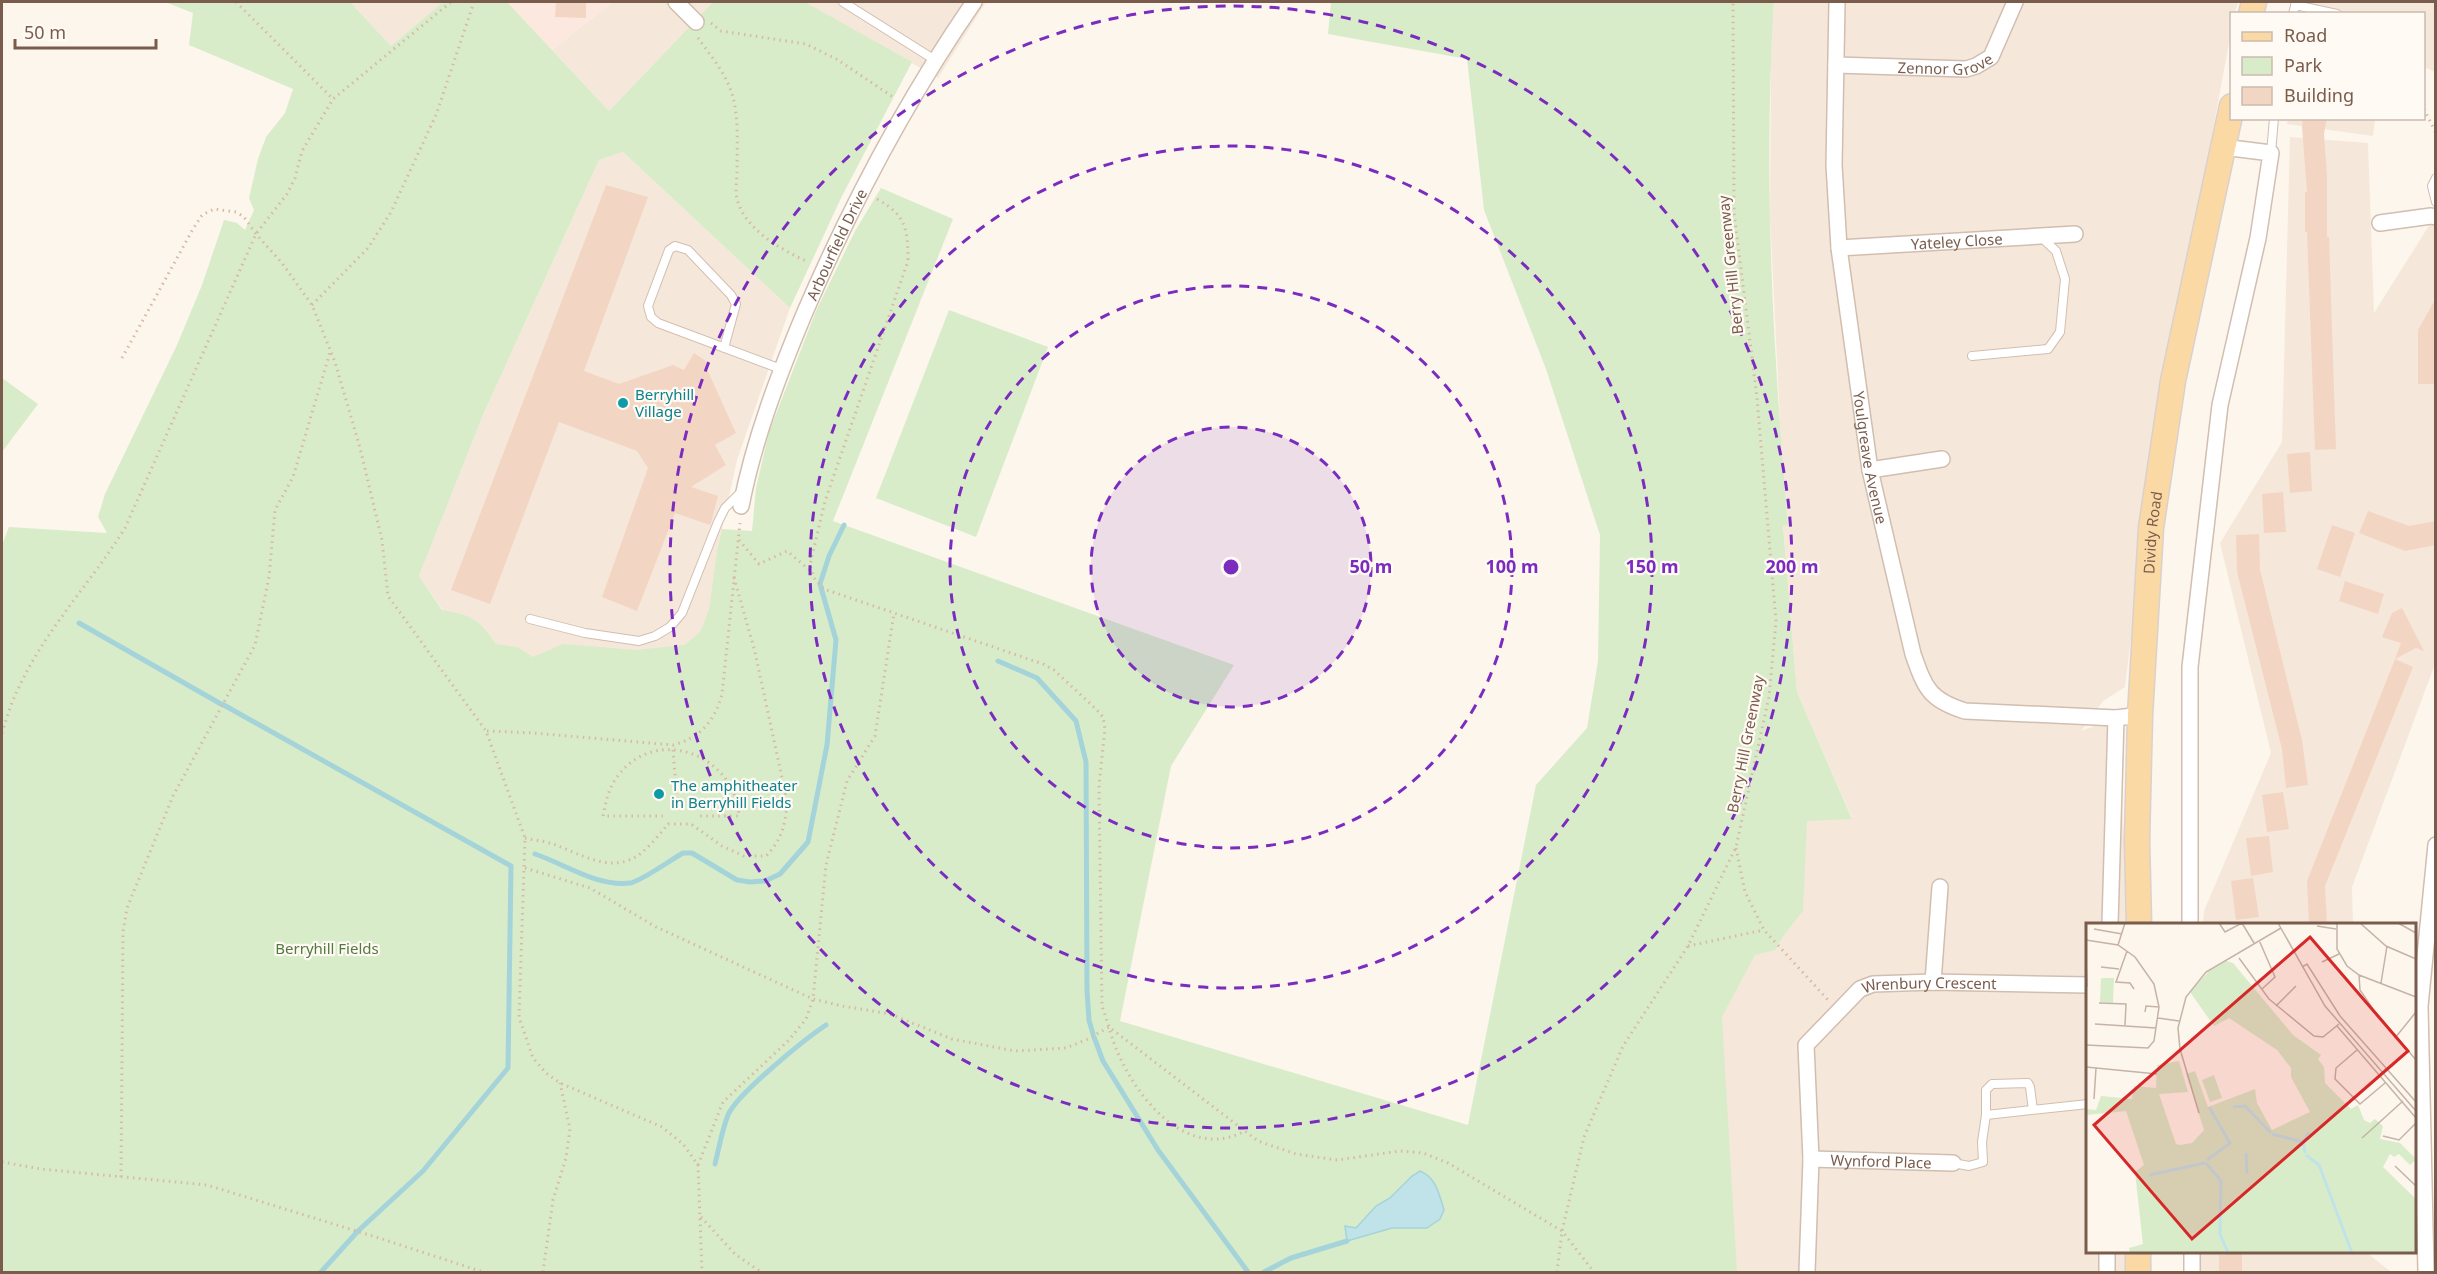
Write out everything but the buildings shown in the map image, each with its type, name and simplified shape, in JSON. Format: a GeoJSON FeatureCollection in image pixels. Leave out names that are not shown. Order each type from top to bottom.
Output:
{"type":"FeatureCollection","features":[{"type":"Feature","properties":{"kind":"main road","name":"Dividy Road"},"geometry":{"type":"LineString","coordinates":[[2139,923],[2138,841],[2128,717],[2151,528],[2173,381],[2230,115]]}},
{"type":"Feature","properties":{"kind":"main road"},"geometry":{"type":"LineString","coordinates":[[2138,1253],[2138,1272]]}},
{"type":"Feature","properties":{"kind":"street"},"geometry":{"type":"LineString","coordinates":[[676,2],[696,22]]}},
{"type":"Feature","properties":{"kind":"street","name":"Arbourfield Drive"},"geometry":{"type":"LineString","coordinates":[[741,506],[744,489],[781,369],[823,270],[861,189],[906,106],[974,2]]}},
{"type":"Feature","properties":{"kind":"street","name":"Youlgreave Avenue"},"geometry":{"type":"LineString","coordinates":[[1837,2],[1834,165],[1839,248],[1870,470],[1913,654],[1922,678],[1931,693],[1945,705],[1965,711],[2128,717]]}},
{"type":"Feature","properties":{"kind":"street","name":"Zennor Grove"},"geometry":{"type":"LineString","coordinates":[[1836,65],[1966,69],[1976,66],[1991,57],[2015,2]]}},
{"type":"Feature","properties":{"kind":"street"},"geometry":{"type":"LineString","coordinates":[[2190,923],[2190,667],[2220,405],[2258,238],[2271,153],[2223,147]]}},
{"type":"Feature","properties":{"kind":"street"},"geometry":{"type":"LineString","coordinates":[[2380,223],[2436,217]]}},
{"type":"Feature","properties":{"kind":"street","name":"Yateley Close"},"geometry":{"type":"LineString","coordinates":[[1839,248],[2075,234]]}},
{"type":"Feature","properties":{"kind":"street"},"geometry":{"type":"LineString","coordinates":[[1870,470],[1942,459]]}},
{"type":"Feature","properties":{"kind":"street","name":"Dividy Road"},"geometry":{"type":"LineString","coordinates":[[2110,923],[2128,717]]}},
{"type":"Feature","properties":{"kind":"street"},"geometry":{"type":"LineString","coordinates":[[2426,1272],[2429,1116],[2420,1006],[2436,845]]}},
{"type":"Feature","properties":{"kind":"street"},"geometry":{"type":"LineString","coordinates":[[1933,982],[1940,887]]}},
{"type":"Feature","properties":{"kind":"street","name":"Wrenbury Crescent"},"geometry":{"type":"LineString","coordinates":[[1807,1272],[1811,1159],[1806,1045],[1837,1010],[1860,989],[1873,984],[1933,982],[2086,985]]}},
{"type":"Feature","properties":{"kind":"street","name":"Wynford Place"},"geometry":{"type":"LineString","coordinates":[[1811,1159],[1953,1163]]}},
{"type":"Feature","properties":{"kind":"street"},"geometry":{"type":"LineString","coordinates":[[2107,1253],[2107,1272]]}},
{"type":"Feature","properties":{"kind":"street"},"geometry":{"type":"LineString","coordinates":[[2192,1253],[2192,1272]]}},
{"type":"Feature","properties":{"kind":"lane"},"geometry":{"type":"LineString","coordinates":[[843,2],[934,60]]}},
{"type":"Feature","properties":{"kind":"lane"},"geometry":{"type":"LineString","coordinates":[[2296,3],[2330,12]]}},
{"type":"Feature","properties":{"kind":"lane"},"geometry":{"type":"LineString","coordinates":[[2271,153],[2274,120]]}},
{"type":"Feature","properties":{"kind":"lane"},"geometry":{"type":"LineString","coordinates":[[2436,178],[2432,186],[2436,202]]}},
{"type":"Feature","properties":{"kind":"lane"},"geometry":{"type":"LineString","coordinates":[[1972,356],[2048,350],[2060,332],[2065,279],[2056,251],[2040,236]]}},
{"type":"Feature","properties":{"kind":"lane"},"geometry":{"type":"LineString","coordinates":[[724,348],[736,304],[688,250],[675,246],[669,250],[648,306],[651,317],[658,323],[724,348],[781,369]]}},
{"type":"Feature","properties":{"kind":"lane"},"geometry":{"type":"LineString","coordinates":[[530,619],[585,633],[639,641],[655,636],[670,627],[682,613],[725,508],[744,489]]}},
{"type":"Feature","properties":{"kind":"lane"},"geometry":{"type":"LineString","coordinates":[[1953,1163],[1969,1166],[1983,1162],[1982,1142],[1986,1115],[1986,1090],[1992,1084],[2028,1083],[2033,1110]]}},
{"type":"Feature","properties":{"kind":"lane"},"geometry":{"type":"LineString","coordinates":[[1986,1115],[2086,1104]]}},
{"type":"Feature","properties":{"kind":"path"},"geometry":{"type":"LineString","coordinates":[[236,2],[333,99]]}},
{"type":"Feature","properties":{"kind":"path"},"geometry":{"type":"LineString","coordinates":[[2,733],[20,685],[58,622],[102,564],[125,528],[256,234],[287,194],[295,178],[302,151],[333,99],[451,2]]}},
{"type":"Feature","properties":{"kind":"path"},"geometry":{"type":"LineString","coordinates":[[312,304],[368,248],[391,212],[436,115],[474,2]]}},
{"type":"Feature","properties":{"kind":"path","name":"Berry Hill Greenway"},"geometry":{"type":"LineString","coordinates":[[1557,1272],[1562,1231],[1584,1137],[1623,1047],[1688,946],[1736,848],[1769,697],[1776,621],[1757,398],[1734,213],[1733,2]]}},
{"type":"Feature","properties":{"kind":"path"},"geometry":{"type":"LineString","coordinates":[[823,270],[782,249],[757,230],[744,213],[737,199],[737,130],[733,96],[721,69],[695,33],[696,22],[708,20],[721,31],[806,44],[838,60],[906,106]]}},
{"type":"Feature","properties":{"kind":"path"},"geometry":{"type":"LineString","coordinates":[[2425,111],[2436,133]]}},
{"type":"Feature","properties":{"kind":"path"},"geometry":{"type":"LineString","coordinates":[[861,189],[889,205],[903,219],[908,234],[908,261],[825,501],[810,565],[813,573],[824,589],[1043,664],[1054,670],[1103,717],[1105,729],[1099,785],[1102,1006],[1119,1057],[1145,1098],[1172,1125],[1193,1136],[1216,1138],[1244,1131]]}},
{"type":"Feature","properties":{"kind":"path"},"geometry":{"type":"LineString","coordinates":[[122,358],[202,214],[214,209],[236,212],[244,217],[312,304],[330,351],[360,448],[382,540],[388,596],[486,731],[525,838],[519,1017],[533,1058],[546,1073],[560,1083],[662,1127],[683,1144],[698,1165]]}},
{"type":"Feature","properties":{"kind":"path"},"geometry":{"type":"LineString","coordinates":[[121,1177],[123,932],[127,908],[173,796],[255,645],[268,577],[274,510],[293,477],[330,351]]}},
{"type":"Feature","properties":{"kind":"path"},"geometry":{"type":"LineString","coordinates":[[663,816],[603,816],[607,795],[617,776],[632,761],[652,752],[689,741],[710,722],[718,709],[722,694],[741,506]]}},
{"type":"Feature","properties":{"kind":"path"},"geometry":{"type":"LineString","coordinates":[[738,539],[759,564],[787,551],[813,573]]}},
{"type":"Feature","properties":{"kind":"path"},"geometry":{"type":"LineString","coordinates":[[525,838],[549,843],[601,863],[613,864],[625,862],[640,855],[668,824],[691,824],[722,846],[744,856],[766,856],[774,847],[781,838],[786,820],[787,801],[754,652],[733,574]]}},
{"type":"Feature","properties":{"kind":"path"},"geometry":{"type":"LineString","coordinates":[[702,1272],[698,1165],[723,1102],[789,1040],[806,1019],[813,999],[826,865],[847,781],[875,736],[894,613]]}},
{"type":"Feature","properties":{"kind":"path"},"geometry":{"type":"LineString","coordinates":[[486,731],[533,733],[673,747],[696,754],[716,766],[730,784],[739,816],[696,816]]}},
{"type":"Feature","properties":{"kind":"path"},"geometry":{"type":"LineString","coordinates":[[673,747],[677,799]]}},
{"type":"Feature","properties":{"kind":"path"},"geometry":{"type":"LineString","coordinates":[[1736,848],[1745,892],[1764,930],[1837,1010]]}},
{"type":"Feature","properties":{"kind":"path"},"geometry":{"type":"LineString","coordinates":[[525,868],[590,888],[656,927],[813,999],[890,1014],[952,1039],[1015,1051],[1066,1048],[1109,1027]]}},
{"type":"Feature","properties":{"kind":"path"},"geometry":{"type":"LineString","coordinates":[[1688,946],[1764,930]]}},
{"type":"Feature","properties":{"kind":"path"},"geometry":{"type":"LineString","coordinates":[[1109,1027],[1258,1141],[1296,1154],[1337,1160],[1400,1151],[1423,1153],[1448,1163],[1562,1231],[1594,1272]]}},
{"type":"Feature","properties":{"kind":"path"},"geometry":{"type":"LineString","coordinates":[[543,1272],[553,1200],[566,1158],[570,1129],[560,1083]]}},
{"type":"Feature","properties":{"kind":"path"},"geometry":{"type":"LineString","coordinates":[[2,1162],[207,1185],[483,1272]]}},
{"type":"Feature","properties":{"kind":"path"},"geometry":{"type":"LineString","coordinates":[[700,1216],[735,1254],[761,1272]]}},
{"type":"Feature","properties":{"kind":"shaded area"},"geometry":{"type":"Polygon","coordinates":[[[350,2],[443,2],[391,46],[350,2]]]}},
{"type":"Feature","properties":{"kind":"shaded area"},"geometry":{"type":"Polygon","coordinates":[[[507,2],[612,2],[552,50],[507,2]]]}},
{"type":"Feature","properties":{"kind":"shaded area"},"geometry":{"type":"Polygon","coordinates":[[[612,2],[713,2],[609,111],[552,50],[612,2]]]}},
{"type":"Feature","properties":{"kind":"shaded area"},"geometry":{"type":"Polygon","coordinates":[[[805,2],[986,2],[938,78],[805,2]]]}},
{"type":"Feature","properties":{"kind":"shaded area"},"geometry":{"type":"Polygon","coordinates":[[[1774,2],[2238,2],[2235,12],[2230,12],[2230,37],[2163,402],[2141,553],[2125,687],[2103,701],[2081,731],[2116,718],[2130,923],[2086,923],[2086,1253],[2151,1253],[2152,1272],[1736,1272],[1716,966],[1807,820],[1852,818],[1797,692],[1783,525],[1788,524],[1781,442],[1770,217],[1771,60],[1774,2]]]}},
{"type":"Feature","properties":{"kind":"shaded area"},"geometry":{"type":"Polygon","coordinates":[[[2307,2],[2435,2],[2435,72],[2425,67],[2425,12],[2305,12],[2307,2]]]}},
{"type":"Feature","properties":{"kind":"shaded area"},"geometry":{"type":"Polygon","coordinates":[[[2288,120],[2375,120],[2373,136],[2287,124],[2288,120]]]}},
{"type":"Feature","properties":{"kind":"shaded area"},"geometry":{"type":"Polygon","coordinates":[[[2290,137],[2368,143],[2374,313],[2435,216],[2435,664],[2352,887],[2353,923],[2203,923],[2204,911],[2271,753],[2220,543],[2282,442],[2290,137]]]}},
{"type":"Feature","properties":{"kind":"shaded area"},"geometry":{"type":"Polygon","coordinates":[[[623,152],[790,308],[737,460],[722,529],[707,682],[474,655],[419,576],[483,415],[599,160],[623,152]]]}},
{"type":"Feature","properties":{"kind":"shaded area"},"geometry":{"type":"Polygon","coordinates":[[[2201,1253],[2367,1253],[2391,1272],[2201,1272],[2201,1253]]]}},
{"type":"Feature","properties":{"kind":"green space","name":"Berryhill Fields"},"geometry":{"type":"Polygon","coordinates":[[[165,2],[350,2],[391,46],[443,2],[507,2],[609,111],[713,2],[805,2],[912,62],[842,196],[790,308],[623,152],[599,160],[483,415],[419,576],[442,610],[467,616],[479,624],[496,644],[517,647],[533,657],[563,644],[635,650],[685,645],[700,632],[709,610],[722,529],[752,531],[756,488],[769,432],[816,311],[855,231],[881,188],[953,219],[833,521],[1234,665],[1171,766],[1120,1021],[1468,1125],[1536,785],[1587,728],[1598,661],[1600,535],[1546,369],[1484,210],[1467,59],[1328,34],[1331,2],[1774,2],[1769,133],[1771,264],[1788,525],[1783,526],[1797,692],[1852,819],[1807,821],[1803,911],[1775,950],[1755,955],[1722,1017],[1737,1272],[2,1272],[2,545],[9,527],[107,533],[98,517],[105,494],[177,345],[202,285],[224,220],[237,223],[245,230],[254,210],[249,198],[258,159],[266,137],[285,113],[293,89],[189,45],[193,13],[165,2]]]}},
{"type":"Feature","properties":{"kind":"green space"},"geometry":{"type":"Polygon","coordinates":[[[949,310],[1048,347],[976,537],[876,498],[949,310]]]}},
{"type":"Feature","properties":{"kind":"green space"},"geometry":{"type":"Polygon","coordinates":[[[2,378],[38,404],[2,452],[2,378]]]}},
{"type":"Feature","properties":{"kind":"water"},"geometry":{"type":"Polygon","coordinates":[[[1420,1171],[1430,1177],[1438,1192],[1444,1210],[1440,1219],[1427,1228],[1392,1228],[1347,1241],[1345,1226],[1356,1228],[1376,1206],[1390,1198],[1420,1171]]]}},
{"type":"Feature","properties":{"kind":"waterway"},"geometry":{"type":"LineString","coordinates":[[535,854],[605,882],[635,882],[683,853],[692,853],[737,880],[765,881],[780,874],[808,842],[827,745],[836,640],[820,584],[829,556],[844,525]]}},
{"type":"Feature","properties":{"kind":"waterway"},"geometry":{"type":"LineString","coordinates":[[79,623],[221,704]]}},
{"type":"Feature","properties":{"kind":"waterway"},"geometry":{"type":"LineString","coordinates":[[998,661],[1037,678],[1076,721],[1086,762],[1087,991],[1089,1020],[1093,1034]]}},
{"type":"Feature","properties":{"kind":"waterway"},"geometry":{"type":"LineString","coordinates":[[222,704],[511,866]]}},
{"type":"Feature","properties":{"kind":"waterway"},"geometry":{"type":"LineString","coordinates":[[321,1272],[358,1231],[423,1171],[508,1068],[511,866]]}},
{"type":"Feature","properties":{"kind":"waterway"},"geometry":{"type":"LineString","coordinates":[[715,1164],[722,1133],[728,1115],[734,1106],[772,1067],[826,1025]]}},
{"type":"Feature","properties":{"kind":"waterway"},"geometry":{"type":"LineString","coordinates":[[1094,1037],[1103,1061],[1158,1150],[1248,1272]]}},
{"type":"Feature","properties":{"kind":"waterway"},"geometry":{"type":"LineString","coordinates":[[1264,1272],[1291,1258],[1347,1241]]}},
{"type":"Feature","properties":{"kind":"place","name":"Berryhill Village"},"geometry":{"type":"Point","coordinates":[623,403]}},
{"type":"Feature","properties":{"kind":"place","name":"The amphitheater in Berryhill Fields"},"geometry":{"type":"Point","coordinates":[659,794]}}]}
